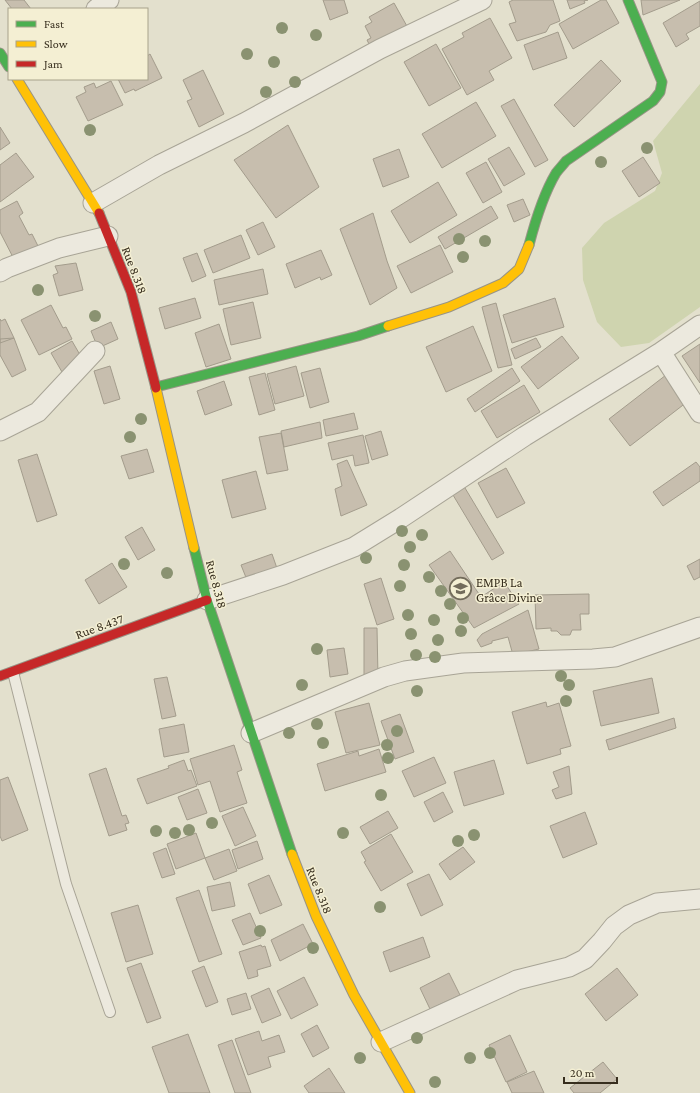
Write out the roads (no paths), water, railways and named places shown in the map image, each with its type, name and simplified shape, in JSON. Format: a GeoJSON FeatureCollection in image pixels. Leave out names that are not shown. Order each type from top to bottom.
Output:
{"type":"FeatureCollection","features":[{"type":"Feature","properties":{"kind":"main road"},"geometry":{"type":"LineString","coordinates":[[156,387],[358,336],[449,307],[503,283],[519,269],[528,249],[536,220],[556,173],[566,161],[653,101],[660,92],[662,82],[628,0]]}},
{"type":"Feature","properties":{"kind":"main road"},"geometry":{"type":"LineString","coordinates":[[0,53],[8,65]]}},
{"type":"Feature","properties":{"kind":"main road","name":"Rue 8.318"},"geometry":{"type":"LineString","coordinates":[[18,80],[101,216],[131,292],[156,387],[207,600],[286,839],[316,916],[354,995],[410,1093]]}},
{"type":"Feature","properties":{"kind":"main road","name":"Rue 8.437"},"geometry":{"type":"LineString","coordinates":[[0,676],[207,600]]}},
{"type":"Feature","properties":{"kind":"street"},"geometry":{"type":"LineString","coordinates":[[97,8],[109,0]]}},
{"type":"Feature","properties":{"kind":"street"},"geometry":{"type":"LineString","coordinates":[[93,203],[159,165],[244,123],[380,48],[482,0]]}},
{"type":"Feature","properties":{"kind":"street"},"geometry":{"type":"LineString","coordinates":[[0,272],[59,248],[108,236]]}},
{"type":"Feature","properties":{"kind":"street"},"geometry":{"type":"LineString","coordinates":[[207,600],[283,575],[354,547],[401,518],[525,436],[661,352],[700,325]]}},
{"type":"Feature","properties":{"kind":"street"},"geometry":{"type":"LineString","coordinates":[[0,431],[38,412],[95,351]]}},
{"type":"Feature","properties":{"kind":"street"},"geometry":{"type":"LineString","coordinates":[[661,352],[700,413]]}},
{"type":"Feature","properties":{"kind":"street"},"geometry":{"type":"LineString","coordinates":[[251,733],[384,677],[405,671],[463,663],[593,660],[615,657],[700,628]]}},
{"type":"Feature","properties":{"kind":"street"},"geometry":{"type":"LineString","coordinates":[[381,1042],[517,980],[569,967],[585,959],[614,926],[628,915],[657,903],[700,899]]}},
{"type":"Feature","properties":{"kind":"lane"},"geometry":{"type":"LineString","coordinates":[[13,672],[66,884],[110,1012]]}},
{"type":"Feature","properties":{"kind":"place","name":"EMPB La Grâce Divine"},"geometry":{"type":"Point","coordinates":[461,589]}}]}
